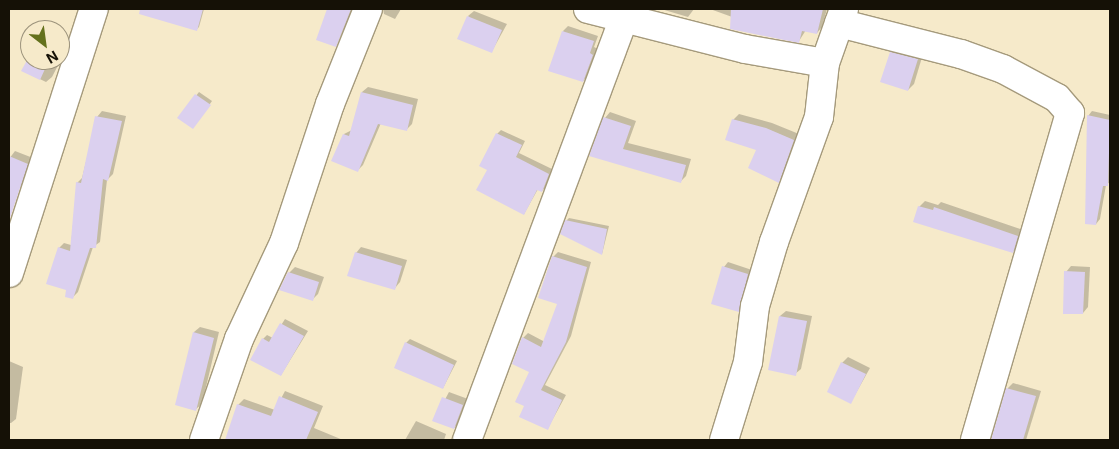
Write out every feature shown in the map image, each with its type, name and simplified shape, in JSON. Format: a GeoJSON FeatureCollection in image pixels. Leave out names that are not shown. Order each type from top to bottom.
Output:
{"type":"FeatureCollection","features":[{"type":"Feature","properties":{"kind":"street"},"geometry":{"type":"LineString","coordinates":[[9,272],[94,9]]}},
{"type":"Feature","properties":{"kind":"street"},"geometry":{"type":"LineString","coordinates":[[204,440],[239,339],[284,242],[330,104],[368,9]]}},
{"type":"Feature","properties":{"kind":"street"},"geometry":{"type":"LineString","coordinates":[[588,9],[745,49],[824,64]]}},
{"type":"Feature","properties":{"kind":"street"},"geometry":{"type":"LineString","coordinates":[[724,440],[748,362],[758,297],[819,117],[824,64],[841,16],[1003,69],[1057,98],[1070,114],[975,440]]}},
{"type":"Feature","properties":{"kind":"street"},"geometry":{"type":"LineString","coordinates":[[467,440],[624,18]]}},
{"type":"Feature","properties":{"kind":"building"},"geometry":{"type":"Polygon","coordinates":[[[140,9],[203,9],[197,31],[139,14],[140,9]]]}},
{"type":"Feature","properties":{"kind":"building"},"geometry":{"type":"Polygon","coordinates":[[[327,9],[351,9],[336,47],[316,40],[327,9]]]}},
{"type":"Feature","properties":{"kind":"building"},"geometry":{"type":"Polygon","coordinates":[[[731,9],[823,9],[817,34],[802,31],[799,43],[730,29],[731,9]]]}},
{"type":"Feature","properties":{"kind":"building"},"geometry":{"type":"Polygon","coordinates":[[[467,16],[502,30],[492,53],[457,39],[467,16]]]}},
{"type":"Feature","properties":{"kind":"building"},"geometry":{"type":"Polygon","coordinates":[[[562,31],[594,41],[590,53],[593,55],[583,82],[548,71],[562,31]]]}},
{"type":"Feature","properties":{"kind":"building"},"geometry":{"type":"Polygon","coordinates":[[[890,52],[918,59],[908,91],[880,82],[890,52]]]}},
{"type":"Feature","properties":{"kind":"building"},"geometry":{"type":"Polygon","coordinates":[[[22,70],[44,70],[40,80],[22,70]]]}},
{"type":"Feature","properties":{"kind":"building"},"geometry":{"type":"Polygon","coordinates":[[[361,92],[413,105],[407,131],[378,124],[358,172],[331,161],[343,134],[349,136],[361,92]]]}},
{"type":"Feature","properties":{"kind":"building"},"geometry":{"type":"Polygon","coordinates":[[[195,94],[211,105],[193,129],[177,118],[195,94]]]}},
{"type":"Feature","properties":{"kind":"building"},"geometry":{"type":"Polygon","coordinates":[[[1087,115],[1110,120],[1108,186],[1103,186],[1096,225],[1085,224],[1087,115]]]}},
{"type":"Feature","properties":{"kind":"building"},"geometry":{"type":"Polygon","coordinates":[[[95,116],[122,121],[108,181],[103,179],[96,248],[90,248],[73,299],[65,297],[66,290],[46,284],[58,247],[70,251],[76,182],[81,183],[95,116]]]}},
{"type":"Feature","properties":{"kind":"building"},"geometry":{"type":"Polygon","coordinates":[[[603,117],[631,126],[623,149],[686,165],[681,183],[589,156],[603,117]]]}},
{"type":"Feature","properties":{"kind":"building"},"geometry":{"type":"Polygon","coordinates":[[[732,119],[766,128],[794,140],[779,183],[748,168],[756,150],[725,140],[732,119]]]}},
{"type":"Feature","properties":{"kind":"building"},"geometry":{"type":"Polygon","coordinates":[[[496,133],[522,145],[516,157],[549,174],[542,192],[537,190],[524,215],[476,190],[487,170],[479,166],[496,133]]]}},
{"type":"Feature","properties":{"kind":"building"},"geometry":{"type":"Polygon","coordinates":[[[9,156],[28,164],[9,221],[9,156]]]}},
{"type":"Feature","properties":{"kind":"building"},"geometry":{"type":"Polygon","coordinates":[[[918,206],[933,210],[934,207],[1018,236],[1013,253],[913,222],[918,206]]]}},
{"type":"Feature","properties":{"kind":"building"},"geometry":{"type":"Polygon","coordinates":[[[565,220],[607,229],[602,255],[560,234],[565,220]]]}},
{"type":"Feature","properties":{"kind":"building"},"geometry":{"type":"Polygon","coordinates":[[[355,252],[402,266],[395,290],[347,276],[355,252]]]}},
{"type":"Feature","properties":{"kind":"building"},"geometry":{"type":"Polygon","coordinates":[[[552,256],[587,267],[566,342],[541,390],[562,400],[548,430],[519,417],[524,406],[515,402],[529,372],[512,364],[522,337],[541,347],[557,304],[538,298],[552,256]]]}},
{"type":"Feature","properties":{"kind":"building"},"geometry":{"type":"Polygon","coordinates":[[[722,266],[748,274],[739,312],[711,304],[722,266]]]}},
{"type":"Feature","properties":{"kind":"building"},"geometry":{"type":"Polygon","coordinates":[[[1064,271],[1085,272],[1083,314],[1063,314],[1064,271]]]}},
{"type":"Feature","properties":{"kind":"building"},"geometry":{"type":"Polygon","coordinates":[[[288,272],[319,282],[313,301],[279,290],[288,272]]]}},
{"type":"Feature","properties":{"kind":"building"},"geometry":{"type":"Polygon","coordinates":[[[779,316],[807,321],[796,376],[768,370],[779,316]]]}},
{"type":"Feature","properties":{"kind":"building"},"geometry":{"type":"Polygon","coordinates":[[[280,323],[304,336],[281,376],[250,360],[262,338],[269,342],[280,323]]]}},
{"type":"Feature","properties":{"kind":"building"},"geometry":{"type":"Polygon","coordinates":[[[193,332],[214,338],[196,411],[175,405],[193,332]]]}},
{"type":"Feature","properties":{"kind":"building"},"geometry":{"type":"Polygon","coordinates":[[[405,342],[454,365],[443,389],[394,368],[405,342]]]}},
{"type":"Feature","properties":{"kind":"building"},"geometry":{"type":"Polygon","coordinates":[[[841,362],[866,374],[851,404],[827,392],[841,362]]]}},
{"type":"Feature","properties":{"kind":"building"},"geometry":{"type":"Polygon","coordinates":[[[1006,388],[1036,396],[1023,440],[991,440],[1006,388]]]}},
{"type":"Feature","properties":{"kind":"building"},"geometry":{"type":"Polygon","coordinates":[[[279,396],[318,412],[306,440],[225,440],[237,404],[271,416],[279,396]]]}},
{"type":"Feature","properties":{"kind":"building"},"geometry":{"type":"Polygon","coordinates":[[[442,397],[463,405],[454,429],[432,421],[442,397]]]}}]}
